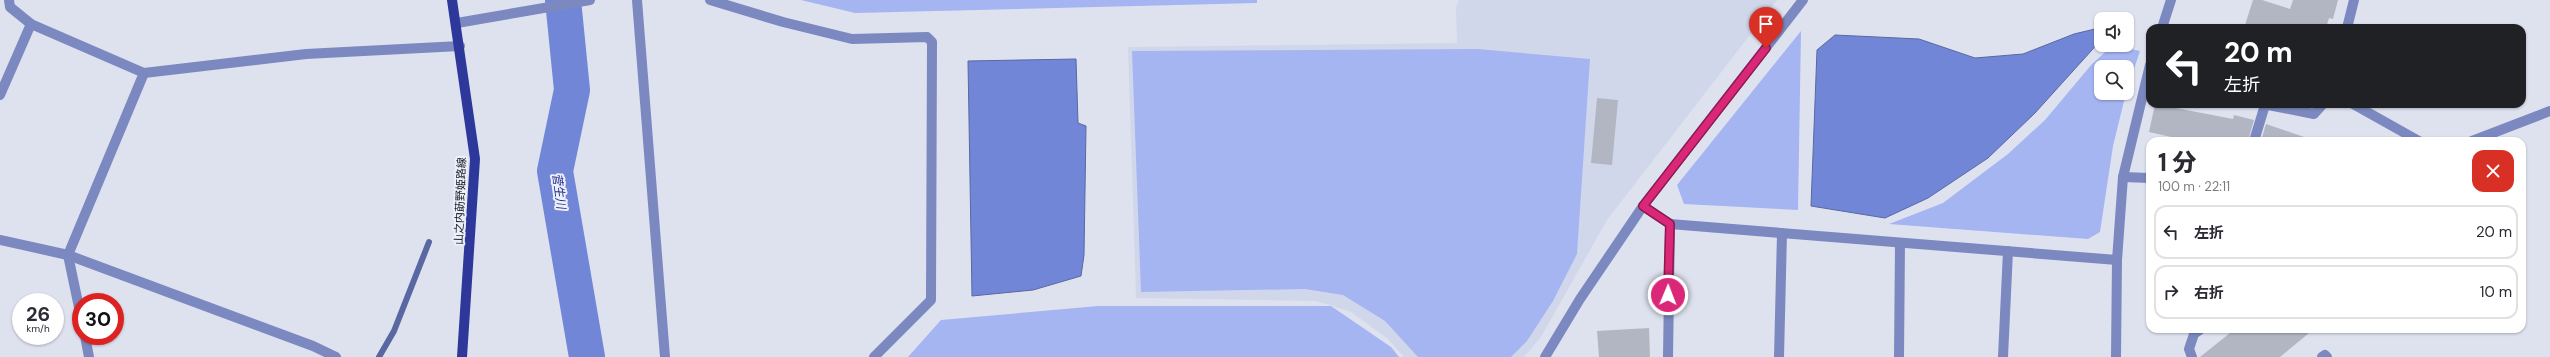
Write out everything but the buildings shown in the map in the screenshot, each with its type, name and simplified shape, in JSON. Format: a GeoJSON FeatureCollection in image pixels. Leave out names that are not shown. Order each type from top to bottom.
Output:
{"type":"FeatureCollection","features":[{"type":"Feature","properties":{"kind":"main road","name":"山之内莇野姫路線"},"geometry":{"type":"LineString","coordinates":[[452,0],[457,23],[475,158],[462,357]]}},
{"type":"Feature","properties":{"kind":"street"},"geometry":{"type":"LineString","coordinates":[[457,23],[590,0]]}},
{"type":"Feature","properties":{"kind":"street"},"geometry":{"type":"LineString","coordinates":[[637,0],[665,357]]}},
{"type":"Feature","properties":{"kind":"street"},"geometry":{"type":"LineString","coordinates":[[710,0],[783,22],[852,39],[927,37],[932,42],[931,300],[874,357]]}},
{"type":"Feature","properties":{"kind":"street"},"geometry":{"type":"LineString","coordinates":[[1544,357],[1580,299],[1643,206],[1803,0]]}},
{"type":"Feature","properties":{"kind":"street"},"geometry":{"type":"LineString","coordinates":[[2163,24],[2171,0]]}},
{"type":"Feature","properties":{"kind":"street"},"geometry":{"type":"LineString","coordinates":[[2348,24],[2354,0]]}},
{"type":"Feature","properties":{"kind":"street"},"geometry":{"type":"LineString","coordinates":[[6,5],[31,24],[144,72],[306,54],[460,46]]}},
{"type":"Feature","properties":{"kind":"street"},"geometry":{"type":"LineString","coordinates":[[0,95],[31,24]]}},
{"type":"Feature","properties":{"kind":"street"},"geometry":{"type":"LineString","coordinates":[[76,293],[68,255],[144,72]]}},
{"type":"Feature","properties":{"kind":"street"},"geometry":{"type":"LineString","coordinates":[[2116,357],[2117,260],[2123,176],[2146,87]]}},
{"type":"Feature","properties":{"kind":"street"},"geometry":{"type":"LineString","coordinates":[[2255,137],[2263,108]]}},
{"type":"Feature","properties":{"kind":"street"},"geometry":{"type":"LineString","coordinates":[[2284,108],[2314,114],[2319,108]]}},
{"type":"Feature","properties":{"kind":"street"},"geometry":{"type":"LineString","coordinates":[[2360,108],[2412,137]]}},
{"type":"Feature","properties":{"kind":"street"},"geometry":{"type":"LineString","coordinates":[[2482,137],[2550,111]]}},
{"type":"Feature","properties":{"kind":"street"},"geometry":{"type":"LineString","coordinates":[[2123,176],[2146,178]]}},
{"type":"Feature","properties":{"kind":"street"},"geometry":{"type":"LineString","coordinates":[[1643,206],[1670,224],[2117,260]]}},
{"type":"Feature","properties":{"kind":"street"},"geometry":{"type":"LineString","coordinates":[[1668,357],[1670,224]]}},
{"type":"Feature","properties":{"kind":"street"},"geometry":{"type":"LineString","coordinates":[[1779,357],[1782,233]]}},
{"type":"Feature","properties":{"kind":"street"},"geometry":{"type":"LineString","coordinates":[[0,240],[68,255],[313,346],[336,357]]}},
{"type":"Feature","properties":{"kind":"street"},"geometry":{"type":"LineString","coordinates":[[1899,357],[1900,243]]}},
{"type":"Feature","properties":{"kind":"street"},"geometry":{"type":"LineString","coordinates":[[2003,357],[2008,251]]}},
{"type":"Feature","properties":{"kind":"street"},"geometry":{"type":"LineString","coordinates":[[2192,357],[2189,349],[2195,333]]}},
{"type":"Feature","properties":{"kind":"street"},"geometry":{"type":"LineString","coordinates":[[87,345],[89,357]]}},
{"type":"Feature","properties":{"kind":"street"},"geometry":{"type":"LineString","coordinates":[[2322,357],[2325,355],[2327,357]]}},
{"type":"Feature","properties":{"kind":"shaded area"},"geometry":{"type":"Polygon","coordinates":[[[801,0],[1257,0],[1257,3],[855,13],[801,0]]]}},
{"type":"Feature","properties":{"kind":"shaded area"},"geometry":{"type":"Polygon","coordinates":[[[1459,0],[1777,0],[1607,220],[1541,337],[1524,357],[1404,357],[1388,339],[1351,312],[1316,301],[1136,298],[1128,47],[1457,43],[1456,8],[1459,0]]]}},
{"type":"Feature","properties":{"kind":"shaded area"},"geometry":{"type":"Polygon","coordinates":[[[2094,29],[2094,48],[2035,113],[1988,158],[1928,198],[1885,218],[1811,206],[1817,50],[1835,35],[1919,39],[1975,58],[2023,54],[2074,34],[2094,29]]]}},
{"type":"Feature","properties":{"kind":"shaded area"},"geometry":{"type":"Polygon","coordinates":[[[1801,31],[1798,210],[1684,204],[1677,185],[1801,31]]]}},
{"type":"Feature","properties":{"kind":"shaded area"},"geometry":{"type":"Polygon","coordinates":[[[1477,49],[1590,59],[1577,254],[1553,301],[1527,341],[1511,357],[1418,357],[1385,321],[1343,295],[1305,289],[1141,292],[1132,51],[1477,49]]]}},
{"type":"Feature","properties":{"kind":"shaded area"},"geometry":{"type":"Polygon","coordinates":[[[2134,50],[2140,51],[2134,69],[2134,60],[2096,60],[2105,52],[2134,52],[2134,50]]]}},
{"type":"Feature","properties":{"kind":"shaded area"},"geometry":{"type":"Polygon","coordinates":[[[1076,59],[1078,123],[1086,126],[1084,255],[1081,276],[1033,290],[972,296],[968,61],[1076,59]]]}},
{"type":"Feature","properties":{"kind":"shaded area"},"geometry":{"type":"Polygon","coordinates":[[[2094,62],[2094,100],[2124,100],[2113,146],[2100,232],[2088,239],[1889,224],[1943,203],[2008,154],[2045,120],[2094,62]]]}},
{"type":"Feature","properties":{"kind":"shaded area"},"geometry":{"type":"Polygon","coordinates":[[[1098,306],[1331,306],[1391,347],[1399,357],[908,357],[941,320],[1098,306]]]}},
{"type":"Feature","properties":{"kind":"waterway","name":"菅生川"},"geometry":{"type":"LineString","coordinates":[[563,0],[572,90],[555,171],[587,357]]}},
{"type":"Feature","properties":{"kind":"waterway"},"geometry":{"type":"LineString","coordinates":[[379,357],[394,331],[429,242]]}},
{"type":"Feature","properties":{"kind":"route"},"geometry":{"type":"LineString","coordinates":[[1668,295],[1670,224],[1643,206],[1766,48]]}}]}
